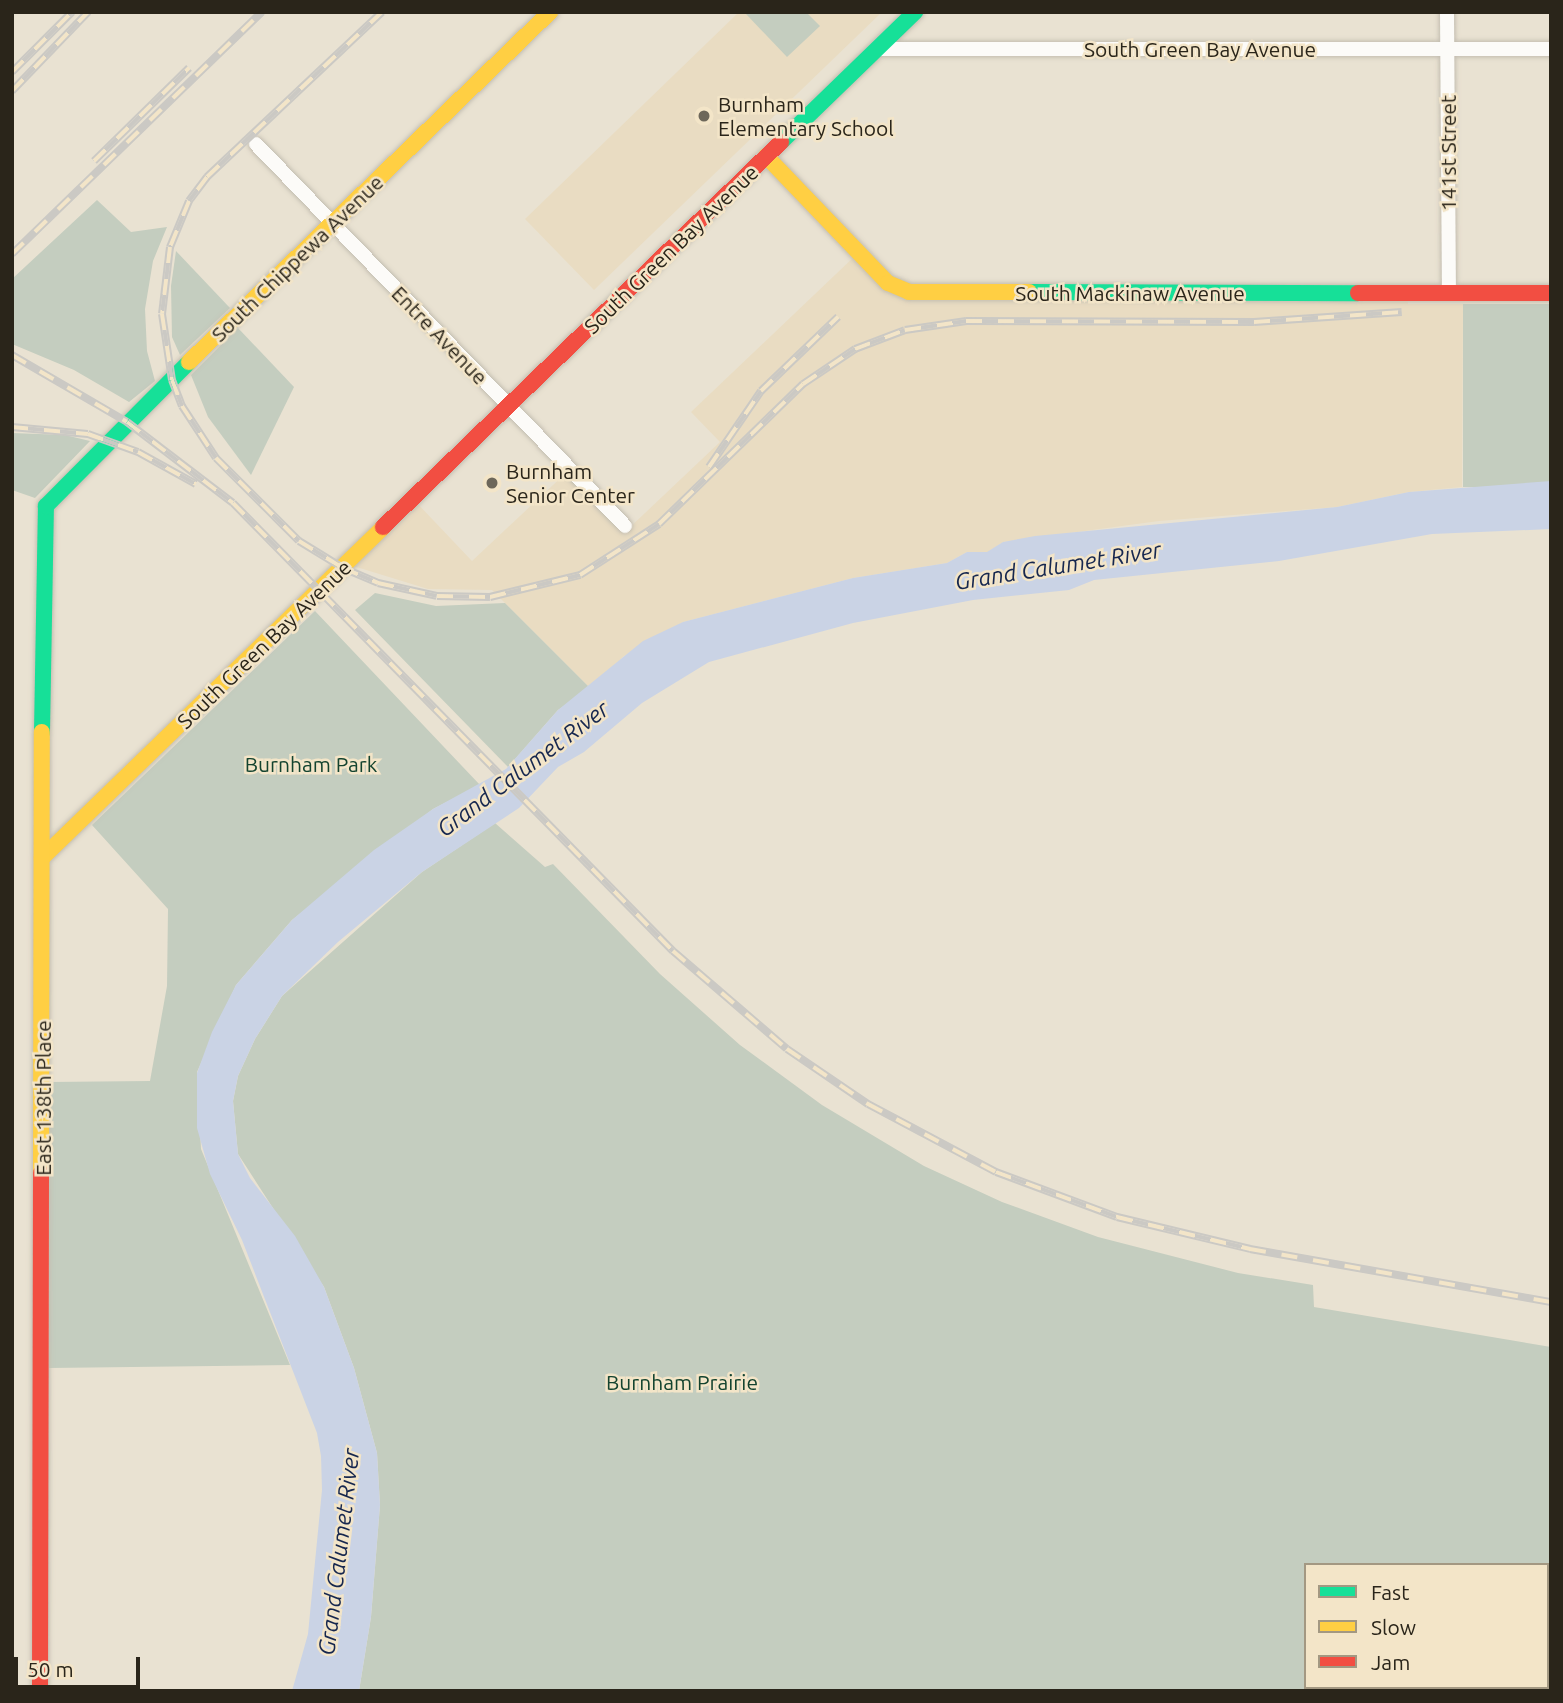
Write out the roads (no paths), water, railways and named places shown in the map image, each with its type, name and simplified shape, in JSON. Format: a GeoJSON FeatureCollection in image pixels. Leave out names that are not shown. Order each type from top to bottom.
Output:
{"type":"FeatureCollection","features":[{"type":"Feature","properties":{"kind":"street","name":"South Chippewa Avenue"},"geometry":{"type":"LineString","coordinates":[[46,506],[62,485],[550,12]]}},
{"type":"Feature","properties":{"kind":"street"},"geometry":{"type":"LineString","coordinates":[[880,49],[915,12]]}},
{"type":"Feature","properties":{"kind":"street","name":"141st Street"},"geometry":{"type":"LineString","coordinates":[[1447,12],[1448,293]]}},
{"type":"Feature","properties":{"kind":"street","name":"South Green Bay Avenue"},"geometry":{"type":"LineString","coordinates":[[42,858],[766,156],[880,49],[1551,50]]}},
{"type":"Feature","properties":{"kind":"street","name":"Entre Avenue"},"geometry":{"type":"LineString","coordinates":[[256,144],[625,526]]}},
{"type":"Feature","properties":{"kind":"street","name":"South Mackinaw Avenue"},"geometry":{"type":"LineString","coordinates":[[766,156],[888,284],[909,292],[1551,293]]}},
{"type":"Feature","properties":{"kind":"street","name":"East 138th Place"},"geometry":{"type":"LineString","coordinates":[[40,1691],[42,537],[46,506]]}},
{"type":"Feature","properties":{"kind":"water","name":"Grand Calumet River"},"geometry":{"type":"Polygon","coordinates":[[[1551,481],[1551,529],[1432,534],[1279,561],[1094,580],[1069,590],[973,600],[853,623],[709,662],[642,703],[584,752],[558,767],[519,808],[422,872],[338,942],[282,996],[255,1039],[238,1076],[233,1101],[238,1154],[250,1178],[295,1236],[324,1287],[354,1368],[377,1453],[380,1505],[371,1617],[359,1691],[292,1691],[308,1634],[322,1490],[321,1456],[317,1433],[242,1240],[210,1174],[197,1128],[197,1073],[212,1032],[236,985],[292,920],[374,850],[433,809],[506,769],[558,710],[643,641],[683,622],[853,578],[947,563],[967,552],[987,552],[1003,542],[1035,536],[1337,507],[1409,492],[1551,481]]]}},
{"type":"Feature","properties":{"kind":"railway"},"geometry":{"type":"LineString","coordinates":[[12,72],[72,12]]}},
{"type":"Feature","properties":{"kind":"railway"},"geometry":{"type":"LineString","coordinates":[[12,91],[88,12]]}},
{"type":"Feature","properties":{"kind":"railway"},"geometry":{"type":"LineString","coordinates":[[12,254],[262,12]]}},
{"type":"Feature","properties":{"kind":"railway"},"geometry":{"type":"LineString","coordinates":[[382,12],[207,177],[189,201],[170,247],[162,314],[172,380],[182,406],[216,458],[299,541],[343,568],[378,583],[437,596],[490,597],[580,575],[659,524],[803,384],[855,349],[905,330],[966,321],[1254,322],[1402,312]]}},
{"type":"Feature","properties":{"kind":"railway"},"geometry":{"type":"LineString","coordinates":[[94,161],[189,68]]}},
{"type":"Feature","properties":{"kind":"railway"},"geometry":{"type":"LineString","coordinates":[[709,467],[761,391],[838,317]]}},
{"type":"Feature","properties":{"kind":"railway"},"geometry":{"type":"LineString","coordinates":[[12,355],[127,422],[233,503],[673,951],[787,1049],[868,1104],[996,1172],[1117,1217],[1250,1249],[1551,1302]]}},
{"type":"Feature","properties":{"kind":"railway"},"geometry":{"type":"LineString","coordinates":[[12,427],[88,434],[138,452],[196,484]]}},
{"type":"Feature","properties":{"kind":"place","name":"Burnham Elementary School"},"geometry":{"type":"Point","coordinates":[704,116]}},
{"type":"Feature","properties":{"kind":"place","name":"Burnham Senior Center"},"geometry":{"type":"Point","coordinates":[492,483]}},
{"type":"Feature","properties":{"kind":"park label","name":"Burnham Park"},"geometry":{"type":"Point","coordinates":[311,764]}},
{"type":"Feature","properties":{"kind":"park label","name":"Burnham Prairie"},"geometry":{"type":"Point","coordinates":[682,1382]}}]}
